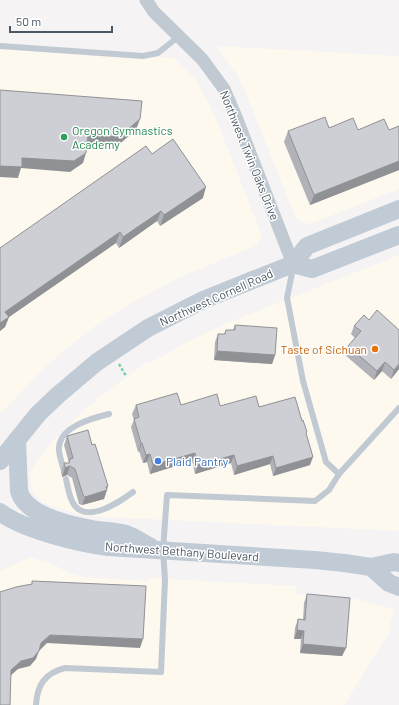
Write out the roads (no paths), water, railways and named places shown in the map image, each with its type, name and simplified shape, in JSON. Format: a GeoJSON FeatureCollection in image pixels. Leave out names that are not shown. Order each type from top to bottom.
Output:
{"type":"FeatureCollection","features":[{"type":"Feature","properties":{"kind":"main road"},"geometry":{"type":"LineString","coordinates":[[398,237],[312,269],[293,264],[307,246],[399,209]]}},
{"type":"Feature","properties":{"kind":"main road","name":"Northwest Cornell Road"},"geometry":{"type":"LineString","coordinates":[[0,461],[38,414],[97,362],[148,328],[203,300],[293,264]]}},
{"type":"Feature","properties":{"kind":"main road"},"geometry":{"type":"LineString","coordinates":[[17,440],[19,491],[20,495],[27,504],[38,512],[53,519],[74,526],[126,534],[161,550]]}},
{"type":"Feature","properties":{"kind":"main road","name":"Northwest Bethany Boulevard"},"geometry":{"type":"LineString","coordinates":[[0,512],[6,517],[35,529],[78,542],[108,547],[315,560],[371,567],[394,562],[399,563]]}},
{"type":"Feature","properties":{"kind":"main road"},"geometry":{"type":"LineString","coordinates":[[371,567],[389,583],[399,587]]}},
{"type":"Feature","properties":{"kind":"street","name":"Northwest Twin Oaks Drive"},"geometry":{"type":"LineString","coordinates":[[150,1],[154,12],[202,59],[224,89],[293,264]]}},
{"type":"Feature","properties":{"kind":"lane"},"geometry":{"type":"LineString","coordinates":[[0,46],[143,56],[158,53],[178,37]]}},
{"type":"Feature","properties":{"kind":"lane"},"geometry":{"type":"LineString","coordinates":[[293,264],[287,298],[303,381],[326,462],[339,474]]}},
{"type":"Feature","properties":{"kind":"lane"},"geometry":{"type":"LineString","coordinates":[[36,705],[36,693],[42,682],[56,670],[65,668],[161,672],[165,580],[161,550],[167,495],[315,501],[329,490],[339,474],[399,408]]}},
{"type":"Feature","properties":{"kind":"lane"},"geometry":{"type":"LineString","coordinates":[[64,468],[59,447],[65,433],[89,419],[109,414]]}},
{"type":"Feature","properties":{"kind":"lane"},"geometry":{"type":"LineString","coordinates":[[66,479],[75,506],[83,511],[91,512],[111,507],[133,492]]}},
{"type":"Feature","properties":{"kind":"place","name":"Oregon Gymnastics Academy"},"geometry":{"type":"Point","coordinates":[64,137]}},
{"type":"Feature","properties":{"kind":"place","name":"Taste of Sichuan"},"geometry":{"type":"Point","coordinates":[375,349]}},
{"type":"Feature","properties":{"kind":"place","name":"Plaid Pantry"},"geometry":{"type":"Point","coordinates":[158,461]}}]}
